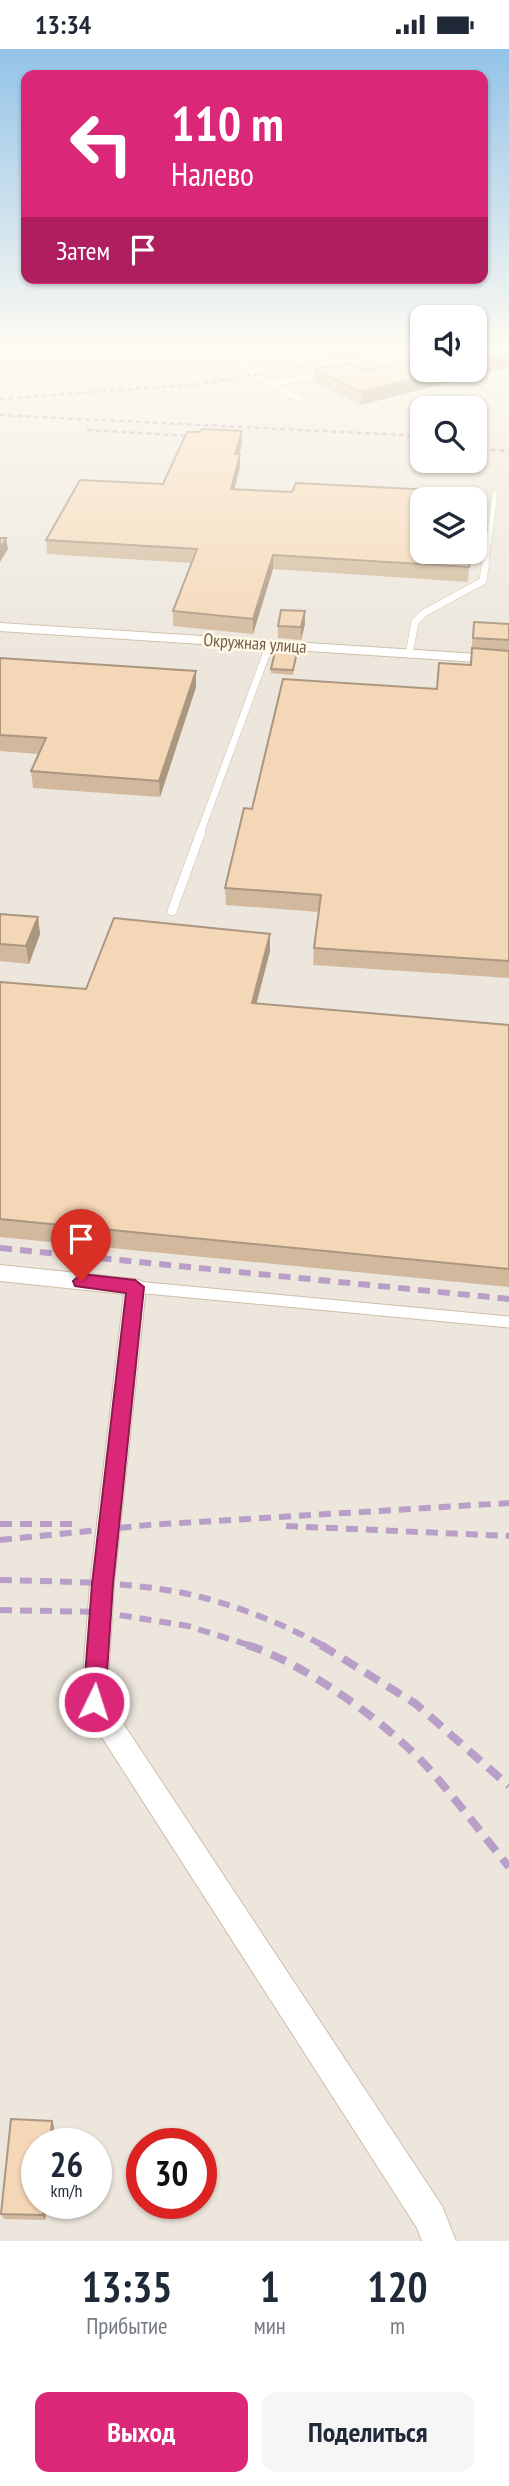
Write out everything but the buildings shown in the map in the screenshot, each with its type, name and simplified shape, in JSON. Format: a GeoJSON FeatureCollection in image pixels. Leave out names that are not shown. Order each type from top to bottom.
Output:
{"type":"FeatureCollection","features":[{"type":"Feature","properties":{"kind":"street","name":"Окружная улица"},"geometry":{"type":"LineString","coordinates":[[0,627],[509,660]]}},
{"type":"Feature","properties":{"kind":"street"},"geometry":{"type":"LineString","coordinates":[[0,1273],[135,1287],[102,1584],[94,1702],[429,2218],[439,2241]]}},
{"type":"Feature","properties":{"kind":"lane"},"geometry":{"type":"LineString","coordinates":[[409,654],[415,622],[424,613],[483,581],[495,494]]}},
{"type":"Feature","properties":{"kind":"lane"},"geometry":{"type":"LineString","coordinates":[[172,911],[270,644]]}},
{"type":"Feature","properties":{"kind":"lane"},"geometry":{"type":"LineString","coordinates":[[135,1287],[509,1322]]}},
{"type":"Feature","properties":{"kind":"shaded area"},"geometry":{"type":"Polygon","coordinates":[[[0,451],[410,451],[410,473],[487,473],[487,451],[509,451],[509,2241],[0,2241],[0,451]]]}},
{"type":"Feature","properties":{"kind":"railway"},"geometry":{"type":"LineString","coordinates":[[0,1248],[509,1299]]}},
{"type":"Feature","properties":{"kind":"railway"},"geometry":{"type":"LineString","coordinates":[[0,1540],[148,1525],[509,1503]]}},
{"type":"Feature","properties":{"kind":"railway"},"geometry":{"type":"LineString","coordinates":[[0,1524],[73,1524]]}},
{"type":"Feature","properties":{"kind":"railway"},"geometry":{"type":"LineString","coordinates":[[286,1526],[509,1536]]}},
{"type":"Feature","properties":{"kind":"railway"},"geometry":{"type":"LineString","coordinates":[[0,1580],[118,1584],[188,1594],[258,1615],[324,1646]]}},
{"type":"Feature","properties":{"kind":"railway"},"geometry":{"type":"LineString","coordinates":[[0,1610],[100,1612],[188,1626],[252,1646]]}},
{"type":"Feature","properties":{"kind":"railway"},"geometry":{"type":"LineString","coordinates":[[247,1645],[270,1654],[320,1681],[393,1734],[431,1771],[509,1867]]}},
{"type":"Feature","properties":{"kind":"railway"},"geometry":{"type":"LineString","coordinates":[[321,1645],[416,1704],[509,1786]]}},
{"type":"Feature","properties":{"kind":"route"},"geometry":{"type":"LineString","coordinates":[[81,1281],[135,1287],[102,1584],[94,1702]]}}]}
